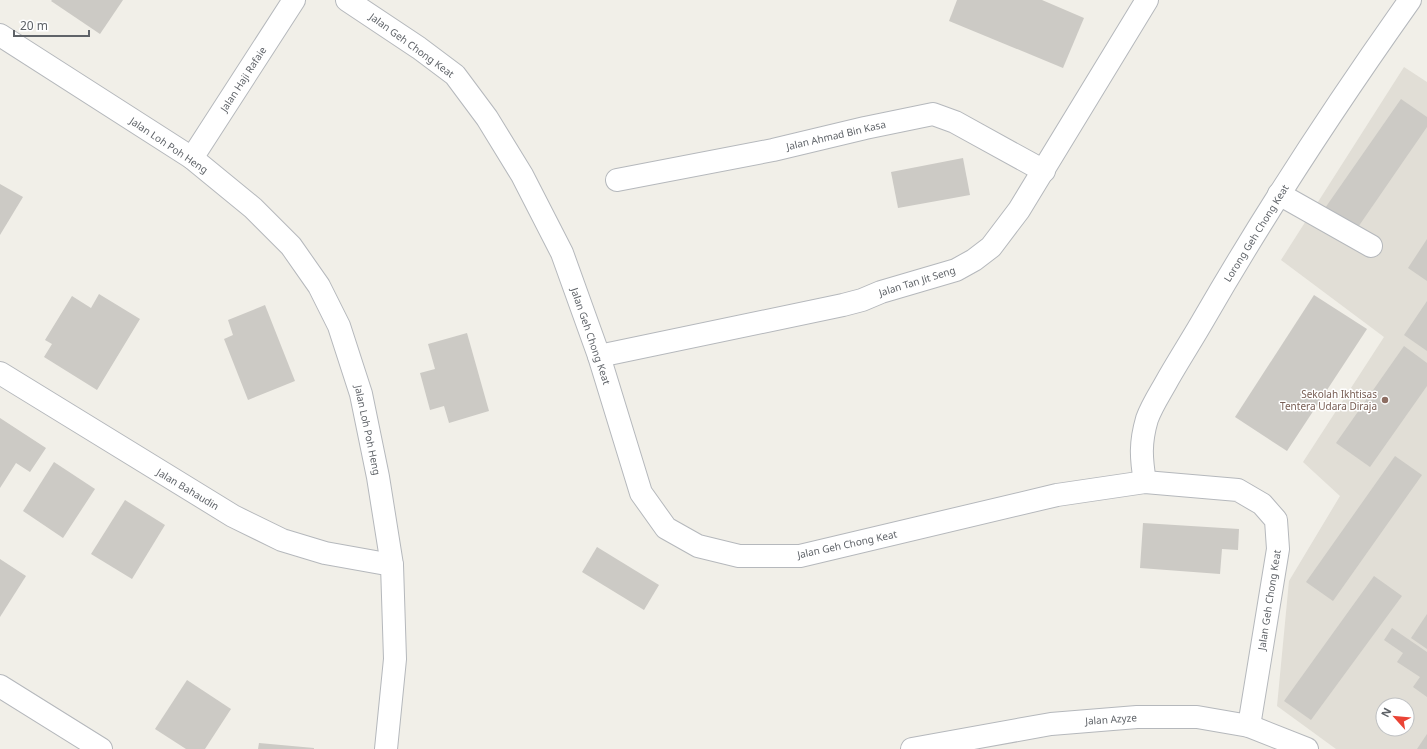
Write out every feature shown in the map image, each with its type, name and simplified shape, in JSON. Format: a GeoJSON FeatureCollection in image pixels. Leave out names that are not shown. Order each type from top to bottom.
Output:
{"type":"FeatureCollection","features":[{"type":"Feature","properties":{"kind":"street","name":"Jalan Haji Rafaie"},"geometry":{"type":"LineString","coordinates":[[192,158],[294,0]]}},
{"type":"Feature","properties":{"kind":"street","name":"Jalan Geh Chong Keat"},"geometry":{"type":"LineString","coordinates":[[347,0],[419,48],[455,75],[487,118],[522,175],[562,253],[599,356],[640,493],[666,528],[698,546],[739,556],[800,556],[1057,495],[1146,482],[1238,490],[1262,504],[1276,520],[1278,549],[1249,726]]}},
{"type":"Feature","properties":{"kind":"street","name":"Jalan Tan Jit Seng"},"geometry":{"type":"LineString","coordinates":[[599,356],[843,305],[956,270],[974,260],[991,247],[1019,210],[1147,0]]}},
{"type":"Feature","properties":{"kind":"street","name":"Lorong Geh Chong Keat"},"geometry":{"type":"LineString","coordinates":[[1146,482],[1141,459],[1142,436],[1148,417],[1159,395],[1279,194],[1353,81],[1410,0]]}},
{"type":"Feature","properties":{"kind":"street","name":"Jalan Loh Poh Heng"},"geometry":{"type":"LineString","coordinates":[[0,35],[192,158],[253,208],[291,246],[319,286],[340,326],[361,394],[378,477],[392,565],[395,659],[386,749]]}},
{"type":"Feature","properties":{"kind":"street","name":"Jalan Ahmad Bin Kasa"},"geometry":{"type":"LineString","coordinates":[[617,180],[773,150],[865,128],[933,114],[955,122],[1044,171]]}},
{"type":"Feature","properties":{"kind":"street"},"geometry":{"type":"LineString","coordinates":[[1279,194],[1371,246]]}},
{"type":"Feature","properties":{"kind":"street","name":"Jalan Bahaudin"},"geometry":{"type":"LineString","coordinates":[[0,373],[233,516],[282,540],[325,553],[392,565]]}},
{"type":"Feature","properties":{"kind":"street"},"geometry":{"type":"LineString","coordinates":[[0,686],[101,749]]}},
{"type":"Feature","properties":{"kind":"street","name":"Jalan Azyze"},"geometry":{"type":"LineString","coordinates":[[912,749],[1051,724],[1137,717],[1197,717],[1249,726],[1307,749]]}},
{"type":"Feature","properties":{"kind":"shaded area","name":"Sekolah Ikhtisas Tentera Udara Diraja"},"geometry":{"type":"Polygon","coordinates":[[[1404,67],[1427,82],[1427,749],[1336,749],[1277,706],[1289,581],[1340,496],[1303,462],[1384,337],[1281,260],[1404,67]]]}},
{"type":"Feature","properties":{"kind":"building"},"geometry":{"type":"Polygon","coordinates":[[[123,0],[100,34],[51,1],[123,0]]]}},
{"type":"Feature","properties":{"kind":"building"},"geometry":{"type":"Polygon","coordinates":[[[957,0],[1042,0],[1084,18],[1063,68],[949,21],[957,0]]]}},
{"type":"Feature","properties":{"kind":"building"},"geometry":{"type":"Polygon","coordinates":[[[1401,99],[1427,117],[1427,127],[1354,233],[1323,211],[1401,99]]]}},
{"type":"Feature","properties":{"kind":"building"},"geometry":{"type":"Polygon","coordinates":[[[963,158],[970,195],[898,208],[891,172],[963,158]]]}},
{"type":"Feature","properties":{"kind":"building"},"geometry":{"type":"Polygon","coordinates":[[[0,184],[23,197],[0,235],[0,184]]]}},
{"type":"Feature","properties":{"kind":"building"},"geometry":{"type":"Polygon","coordinates":[[[1427,239],[1427,281],[1408,268],[1427,239]]]}},
{"type":"Feature","properties":{"kind":"building"},"geometry":{"type":"Polygon","coordinates":[[[99,294],[140,319],[97,390],[44,357],[52,344],[45,340],[72,296],[91,308],[99,294]]]}},
{"type":"Feature","properties":{"kind":"building"},"geometry":{"type":"Polygon","coordinates":[[[1314,295],[1367,329],[1287,451],[1235,417],[1314,295]]]}},
{"type":"Feature","properties":{"kind":"building"},"geometry":{"type":"Polygon","coordinates":[[[1427,301],[1427,351],[1404,335],[1427,301]]]}},
{"type":"Feature","properties":{"kind":"building"},"geometry":{"type":"Polygon","coordinates":[[[265,305],[295,381],[248,400],[224,339],[233,335],[228,320],[265,305]]]}},
{"type":"Feature","properties":{"kind":"building"},"geometry":{"type":"Polygon","coordinates":[[[467,333],[489,411],[449,423],[444,406],[430,410],[420,373],[435,369],[428,344],[467,333]]]}},
{"type":"Feature","properties":{"kind":"building"},"geometry":{"type":"Polygon","coordinates":[[[1404,346],[1427,363],[1427,386],[1370,467],[1336,443],[1404,346]]]}},
{"type":"Feature","properties":{"kind":"building"},"geometry":{"type":"Polygon","coordinates":[[[0,418],[46,448],[30,472],[16,463],[0,488],[0,418]]]}},
{"type":"Feature","properties":{"kind":"building"},"geometry":{"type":"Polygon","coordinates":[[[1395,456],[1422,475],[1333,601],[1306,582],[1395,456]]]}},
{"type":"Feature","properties":{"kind":"building"},"geometry":{"type":"Polygon","coordinates":[[[54,462],[95,489],[63,538],[23,511],[54,462]]]}},
{"type":"Feature","properties":{"kind":"building"},"geometry":{"type":"Polygon","coordinates":[[[125,500],[165,525],[132,579],[91,554],[125,500]]]}},
{"type":"Feature","properties":{"kind":"building"},"geometry":{"type":"Polygon","coordinates":[[[1143,523],[1239,529],[1238,550],[1222,549],[1220,574],[1140,568],[1143,523]]]}},
{"type":"Feature","properties":{"kind":"building"},"geometry":{"type":"Polygon","coordinates":[[[597,547],[659,585],[644,610],[582,572],[597,547]]]}},
{"type":"Feature","properties":{"kind":"building"},"geometry":{"type":"Polygon","coordinates":[[[0,559],[26,576],[0,617],[0,559]]]}},
{"type":"Feature","properties":{"kind":"building"},"geometry":{"type":"Polygon","coordinates":[[[1374,576],[1402,596],[1311,720],[1284,701],[1374,576]]]}},
{"type":"Feature","properties":{"kind":"building"},"geometry":{"type":"Polygon","coordinates":[[[1427,614],[1427,649],[1411,638],[1427,614]]]}},
{"type":"Feature","properties":{"kind":"building"},"geometry":{"type":"Polygon","coordinates":[[[1392,628],[1427,652],[1427,697],[1413,687],[1420,677],[1397,662],[1403,653],[1384,640],[1392,628]]]}},
{"type":"Feature","properties":{"kind":"building"},"geometry":{"type":"Polygon","coordinates":[[[187,680],[231,709],[205,749],[186,749],[155,729],[187,680]]]}},
{"type":"Feature","properties":{"kind":"building"},"geometry":{"type":"Polygon","coordinates":[[[1427,734],[1427,749],[1417,749],[1427,734]]]}},
{"type":"Feature","properties":{"kind":"building"},"geometry":{"type":"Polygon","coordinates":[[[259,743],[314,748],[314,749],[258,749],[259,743]]]}},
{"type":"Feature","properties":{"kind":"place","name":"Sekolah Ikhtisas Tentera Udara Diraja"},"geometry":{"type":"Point","coordinates":[1385,400]}}]}
